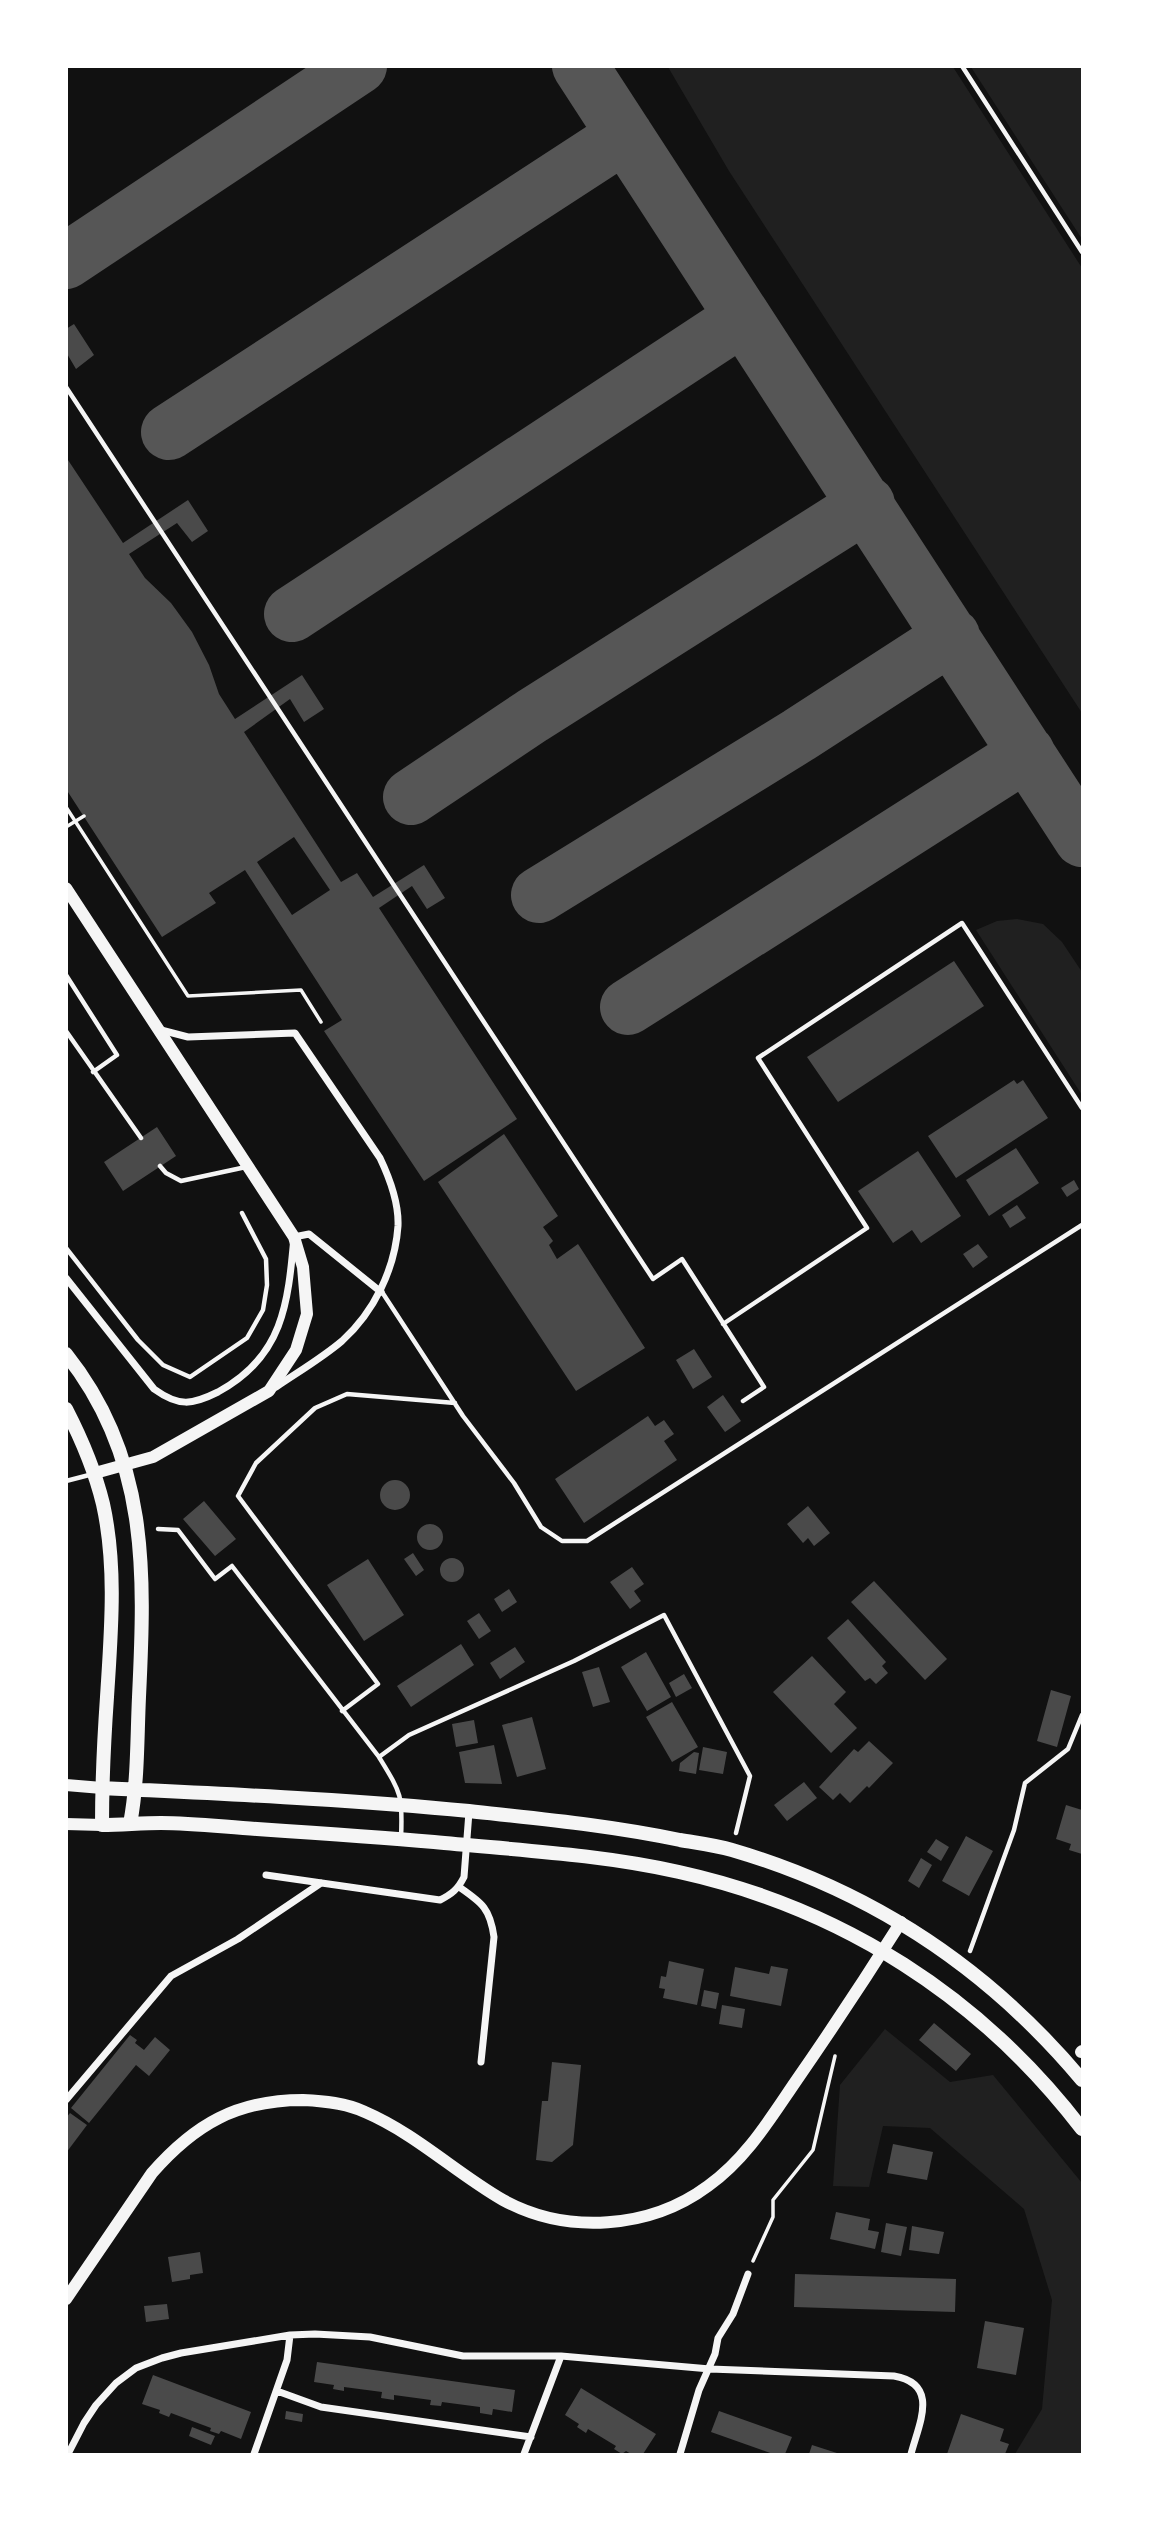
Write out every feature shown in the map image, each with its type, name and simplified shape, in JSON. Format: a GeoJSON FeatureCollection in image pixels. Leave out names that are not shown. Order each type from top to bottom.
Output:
{"type":"FeatureCollection","features":[{"type":"Feature","properties":{"kind":"main road"},"geometry":{"type":"LineString","coordinates":[[66,1354],[107,1417],[127,1465],[139,1528],[143,1609],[137,1790],[130,1824]]}},
{"type":"Feature","properties":{"kind":"main road"},"geometry":{"type":"LineString","coordinates":[[66,1409],[95,1473],[108,1539],[113,1611],[102,1825],[161,1823],[467,1845],[619,1861],[679,1872],[745,1890],[842,1929],[925,1978],[998,2035],[1044,2080],[1083,2129]]}},
{"type":"Feature","properties":{"kind":"main road"},"geometry":{"type":"LineString","coordinates":[[102,1788],[403,1804],[572,1821],[730,1850],[788,1869],[856,1899],[901,1922],[944,1949],[1026,2019],[1083,2080]]}},
{"type":"Feature","properties":{"kind":"street"},"geometry":{"type":"LineString","coordinates":[[66,888],[294,1237],[303,1267],[307,1314],[296,1350],[269,1391]]}},
{"type":"Feature","properties":{"kind":"street"},"geometry":{"type":"LineString","coordinates":[[95,1473],[153,1457],[183,1442],[269,1391],[345,1338],[381,1292],[398,1224],[389,1177],[380,1158],[295,1033],[188,1037],[160,1030]]}},
{"type":"Feature","properties":{"kind":"street"},"geometry":{"type":"LineString","coordinates":[[294,1237],[309,1234],[381,1292]]}},
{"type":"Feature","properties":{"kind":"street"},"geometry":{"type":"LineString","coordinates":[[66,1278],[154,1389],[166,1398],[180,1403],[193,1402],[206,1398],[238,1380],[270,1347],[286,1301],[294,1237]]}},
{"type":"Feature","properties":{"kind":"street"},"geometry":{"type":"LineString","coordinates":[[66,1785],[102,1788]]}},
{"type":"Feature","properties":{"kind":"street"},"geometry":{"type":"LineString","coordinates":[[266,1875],[440,1900],[452,1894],[464,1877],[469,1812]]}},
{"type":"Feature","properties":{"kind":"street"},"geometry":{"type":"LineString","coordinates":[[66,1825],[102,1825]]}},
{"type":"Feature","properties":{"kind":"street"},"geometry":{"type":"LineString","coordinates":[[66,2100],[171,1976],[238,1939],[321,1883]]}},
{"type":"Feature","properties":{"kind":"street"},"geometry":{"type":"LineString","coordinates":[[459,1887],[482,1904],[491,1918],[494,1937],[481,2062]]}},
{"type":"Feature","properties":{"kind":"street"},"geometry":{"type":"LineString","coordinates":[[66,2299],[152,2173],[168,2154],[196,2130],[256,2104],[319,2101],[363,2110],[403,2132],[503,2200],[546,2218],[613,2223],[668,2209],[708,2186],[739,2159],[763,2130],[901,1922]]}},
{"type":"Feature","properties":{"kind":"street"},"geometry":{"type":"LineString","coordinates":[[680,2455],[699,2389],[709,2369],[718,2338],[733,2314],[748,2274]]}},
{"type":"Feature","properties":{"kind":"street"},"geometry":{"type":"LineString","coordinates":[[68,2455],[83,2423],[96,2405],[116,2383],[136,2368],[181,2353],[290,2335],[315,2334],[370,2337],[463,2356],[561,2356],[709,2369],[908,2378],[918,2386],[923,2401],[911,2455]]}},
{"type":"Feature","properties":{"kind":"street"},"geometry":{"type":"LineString","coordinates":[[254,2455],[287,2360],[290,2335]]}},
{"type":"Feature","properties":{"kind":"street"},"geometry":{"type":"LineString","coordinates":[[524,2455],[561,2356]]}},
{"type":"Feature","properties":{"kind":"street"},"geometry":{"type":"LineString","coordinates":[[277,2391],[321,2407],[531,2437]]}},
{"type":"Feature","properties":{"kind":"lane"},"geometry":{"type":"LineString","coordinates":[[962,66],[1083,253]]}},
{"type":"Feature","properties":{"kind":"lane"},"geometry":{"type":"LineString","coordinates":[[66,387],[653,1279],[682,1259],[764,1387],[743,1401]]}},
{"type":"Feature","properties":{"kind":"lane"},"geometry":{"type":"LineString","coordinates":[[723,1324],[867,1228],[758,1058],[962,923],[1083,1108]]}},
{"type":"Feature","properties":{"kind":"lane"},"geometry":{"type":"LineString","coordinates":[[66,975],[117,1055],[93,1072]]}},
{"type":"Feature","properties":{"kind":"lane"},"geometry":{"type":"LineString","coordinates":[[66,1031],[141,1138]]}},
{"type":"Feature","properties":{"kind":"lane"},"geometry":{"type":"LineString","coordinates":[[160,1166],[166,1173],[181,1181],[247,1167]]}},
{"type":"Feature","properties":{"kind":"lane"},"geometry":{"type":"LineString","coordinates":[[66,1248],[138,1340],[163,1365],[190,1377],[247,1338],[263,1310],[267,1285],[265,1259],[242,1213]]}},
{"type":"Feature","properties":{"kind":"lane"},"geometry":{"type":"LineString","coordinates":[[381,1292],[455,1404],[514,1483],[541,1527],[562,1541],[587,1541],[1083,1225]]}},
{"type":"Feature","properties":{"kind":"lane"},"geometry":{"type":"LineString","coordinates":[[342,1711],[377,1684],[238,1496],[257,1463],[315,1408],[347,1394],[455,1404]]}},
{"type":"Feature","properties":{"kind":"lane"},"geometry":{"type":"LineString","coordinates":[[66,1481],[95,1473]]}},
{"type":"Feature","properties":{"kind":"lane"},"geometry":{"type":"LineString","coordinates":[[158,1529],[178,1530],[215,1578],[232,1566],[379,1757],[398,1788],[403,1804],[401,1839]]}},
{"type":"Feature","properties":{"kind":"lane"},"geometry":{"type":"LineString","coordinates":[[379,1757],[409,1735],[574,1661],[664,1615],[750,1776],[736,1833]]}},
{"type":"Feature","properties":{"kind":"lane"},"geometry":{"type":"LineString","coordinates":[[970,1951],[1014,1830],[1025,1783],[1068,1749],[1083,1715]]}},
{"type":"Feature","properties":{"kind":"path"},"geometry":{"type":"LineString","coordinates":[[66,807],[188,996],[301,990],[321,1022]]}},
{"type":"Feature","properties":{"kind":"path"},"geometry":{"type":"LineString","coordinates":[[66,827],[84,816]]}},
{"type":"Feature","properties":{"kind":"path"},"geometry":{"type":"LineString","coordinates":[[748,2274],[772,2217],[773,2200],[813,2150],[835,2056]]}},
{"type":"Feature","properties":{"kind":"shaded area"},"geometry":{"type":"Polygon","coordinates":[[[668,67],[953,67],[1082,268],[1082,713],[729,171],[668,67]]]}},
{"type":"Feature","properties":{"kind":"shaded area"},"geometry":{"type":"Polygon","coordinates":[[[971,67],[1082,67],[1082,239],[971,67]]]}},
{"type":"Feature","properties":{"kind":"shaded area"},"geometry":{"type":"Polygon","coordinates":[[[1017,919],[1043,924],[1062,942],[1082,972],[1082,1095],[976,930],[997,921],[1017,919]]]}},
{"type":"Feature","properties":{"kind":"shaded area"},"geometry":{"type":"Polygon","coordinates":[[[885,2029],[950,2082],[993,2075],[1082,2183],[1082,2454],[1015,2454],[1042,2409],[1052,2300],[1024,2209],[930,2128],[883,2126],[869,2187],[833,2186],[840,2085],[885,2029]]]}},
{"type":"Feature","properties":{"kind":"building"},"geometry":{"type":"Polygon","coordinates":[[[74,324],[94,355],[76,369],[66,352],[66,329],[74,324]]]}},
{"type":"Feature","properties":{"kind":"building"},"geometry":{"type":"Polygon","coordinates":[[[66,457],[123,543],[188,500],[208,531],[192,542],[177,523],[129,554],[145,578],[171,603],[192,632],[209,665],[219,694],[235,719],[302,675],[324,709],[304,722],[290,699],[244,732],[341,882],[357,873],[373,897],[424,865],[445,898],[427,909],[412,886],[379,908],[517,1119],[424,1181],[324,1031],[342,1020],[245,870],[209,893],[216,903],[162,937],[66,789],[66,457]],[[294,837],[257,862],[292,915],[330,890],[294,837]]]}},
{"type":"Feature","properties":{"kind":"building"},"geometry":{"type":"Polygon","coordinates":[[[954,961],[984,1006],[838,1102],[807,1057],[954,961]]]}},
{"type":"Feature","properties":{"kind":"building"},"geometry":{"type":"Polygon","coordinates":[[[1014,1080],[1017,1084],[1023,1080],[1048,1118],[956,1178],[928,1136],[1014,1080]]]}},
{"type":"Feature","properties":{"kind":"building"},"geometry":{"type":"Polygon","coordinates":[[[157,1127],[176,1156],[123,1191],[104,1162],[157,1127]]]}},
{"type":"Feature","properties":{"kind":"building"},"geometry":{"type":"Polygon","coordinates":[[[504,1134],[558,1216],[543,1227],[553,1241],[549,1245],[557,1259],[578,1244],[645,1348],[576,1391],[438,1182],[504,1134]]]}},
{"type":"Feature","properties":{"kind":"building"},"geometry":{"type":"Polygon","coordinates":[[[1016,1148],[1039,1183],[989,1216],[966,1180],[1016,1148]]]}},
{"type":"Feature","properties":{"kind":"building"},"geometry":{"type":"Polygon","coordinates":[[[918,1151],[961,1216],[921,1243],[912,1230],[893,1243],[858,1191],[918,1151]]]}},
{"type":"Feature","properties":{"kind":"building"},"geometry":{"type":"Polygon","coordinates":[[[1074,1180],[1079,1189],[1067,1197],[1061,1188],[1074,1180]]]}},
{"type":"Feature","properties":{"kind":"building"},"geometry":{"type":"Polygon","coordinates":[[[1017,1205],[1026,1218],[1010,1228],[1002,1215],[1017,1205]]]}},
{"type":"Feature","properties":{"kind":"building"},"geometry":{"type":"Polygon","coordinates":[[[978,1244],[988,1257],[973,1268],[963,1254],[978,1244]]]}},
{"type":"Feature","properties":{"kind":"building"},"geometry":{"type":"Polygon","coordinates":[[[694,1349],[712,1377],[693,1389],[676,1360],[694,1349]]]}},
{"type":"Feature","properties":{"kind":"building"},"geometry":{"type":"Polygon","coordinates":[[[723,1395],[741,1421],[725,1432],[707,1407],[723,1395]]]}},
{"type":"Feature","properties":{"kind":"building"},"geometry":{"type":"Polygon","coordinates":[[[648,1416],[655,1426],[664,1420],[674,1434],[664,1441],[677,1460],[584,1523],[555,1479],[648,1416]]]}},
{"type":"Feature","properties":{"kind":"building"},"geometry":{"type":"Polygon","coordinates":[[[395,1480],[401,1481],[409,1489],[409,1501],[401,1509],[395,1510],[389,1509],[381,1501],[380,1495],[381,1489],[389,1481],[395,1480]]]}},
{"type":"Feature","properties":{"kind":"building"},"geometry":{"type":"Polygon","coordinates":[[[204,1501],[236,1539],[215,1556],[183,1519],[204,1501]]]}},
{"type":"Feature","properties":{"kind":"building"},"geometry":{"type":"Polygon","coordinates":[[[808,1506],[830,1533],[814,1546],[808,1538],[803,1543],[787,1524],[808,1506]]]}},
{"type":"Feature","properties":{"kind":"building"},"geometry":{"type":"Polygon","coordinates":[[[430,1524],[439,1528],[443,1537],[439,1546],[430,1550],[421,1546],[417,1537],[421,1528],[430,1524]]]}},
{"type":"Feature","properties":{"kind":"building"},"geometry":{"type":"Polygon","coordinates":[[[413,1553],[424,1570],[416,1576],[404,1559],[413,1553]]]}},
{"type":"Feature","properties":{"kind":"building"},"geometry":{"type":"Polygon","coordinates":[[[452,1558],[461,1561],[464,1570],[461,1579],[452,1582],[443,1579],[440,1570],[443,1561],[452,1558]]]}},
{"type":"Feature","properties":{"kind":"building"},"geometry":{"type":"Polygon","coordinates":[[[368,1559],[404,1615],[364,1641],[327,1585],[368,1559]]]}},
{"type":"Feature","properties":{"kind":"building"},"geometry":{"type":"Polygon","coordinates":[[[632,1567],[644,1584],[634,1591],[641,1601],[630,1609],[610,1582],[632,1567]]]}},
{"type":"Feature","properties":{"kind":"building"},"geometry":{"type":"Polygon","coordinates":[[[874,1581],[947,1659],[925,1680],[851,1602],[874,1581]]]}},
{"type":"Feature","properties":{"kind":"building"},"geometry":{"type":"Polygon","coordinates":[[[509,1589],[517,1602],[502,1612],[494,1599],[509,1589]]]}},
{"type":"Feature","properties":{"kind":"building"},"geometry":{"type":"Polygon","coordinates":[[[479,1613],[491,1631],[479,1639],[467,1621],[479,1613]]]}},
{"type":"Feature","properties":{"kind":"building"},"geometry":{"type":"Polygon","coordinates":[[[848,1619],[886,1662],[882,1666],[888,1673],[876,1684],[870,1678],[865,1681],[827,1638],[848,1619]]]}},
{"type":"Feature","properties":{"kind":"building"},"geometry":{"type":"Polygon","coordinates":[[[461,1644],[474,1665],[411,1707],[397,1686],[461,1644]]]}},
{"type":"Feature","properties":{"kind":"building"},"geometry":{"type":"Polygon","coordinates":[[[515,1647],[525,1662],[500,1679],[490,1663],[515,1647]]]}},
{"type":"Feature","properties":{"kind":"building"},"geometry":{"type":"Polygon","coordinates":[[[646,1652],[671,1697],[647,1711],[621,1667],[646,1652]]]}},
{"type":"Feature","properties":{"kind":"building"},"geometry":{"type":"Polygon","coordinates":[[[812,1656],[846,1692],[834,1704],[857,1728],[831,1753],[773,1692],[812,1656]]]}},
{"type":"Feature","properties":{"kind":"building"},"geometry":{"type":"Polygon","coordinates":[[[599,1667],[610,1702],[593,1707],[582,1672],[599,1667]]]}},
{"type":"Feature","properties":{"kind":"building"},"geometry":{"type":"Polygon","coordinates":[[[684,1674],[692,1688],[676,1697],[669,1683],[684,1674]]]}},
{"type":"Feature","properties":{"kind":"building"},"geometry":{"type":"Polygon","coordinates":[[[1051,1690],[1071,1696],[1057,1747],[1037,1741],[1051,1690]]]}},
{"type":"Feature","properties":{"kind":"building"},"geometry":{"type":"Polygon","coordinates":[[[672,1702],[698,1747],[672,1762],[646,1717],[672,1702]]]}},
{"type":"Feature","properties":{"kind":"building"},"geometry":{"type":"Polygon","coordinates":[[[532,1717],[546,1769],[517,1777],[502,1725],[532,1717]]]}},
{"type":"Feature","properties":{"kind":"building"},"geometry":{"type":"Polygon","coordinates":[[[474,1720],[478,1743],[456,1747],[452,1724],[474,1720]]]}},
{"type":"Feature","properties":{"kind":"building"},"geometry":{"type":"Polygon","coordinates":[[[869,1741],[893,1763],[850,1803],[840,1793],[833,1800],[819,1787],[854,1749],[858,1752],[869,1741]]]}},
{"type":"Feature","properties":{"kind":"building"},"geometry":{"type":"Polygon","coordinates":[[[494,1745],[502,1784],[465,1783],[459,1752],[494,1745]]]}},
{"type":"Feature","properties":{"kind":"building"},"geometry":{"type":"Polygon","coordinates":[[[703,1747],[727,1752],[723,1774],[699,1770],[703,1747]]]}},
{"type":"Feature","properties":{"kind":"building"},"geometry":{"type":"Polygon","coordinates":[[[694,1752],[699,1753],[696,1774],[679,1771],[680,1763],[694,1752]]]}},
{"type":"Feature","properties":{"kind":"building"},"geometry":{"type":"Polygon","coordinates":[[[804,1782],[817,1798],[787,1821],[774,1805],[804,1782]]]}},
{"type":"Feature","properties":{"kind":"building"},"geometry":{"type":"Polygon","coordinates":[[[1066,1805],[1082,1810],[1082,1854],[1069,1850],[1071,1844],[1056,1839],[1066,1805]]]}},
{"type":"Feature","properties":{"kind":"building"},"geometry":{"type":"Polygon","coordinates":[[[966,1836],[993,1851],[969,1896],[942,1881],[966,1836]]]}},
{"type":"Feature","properties":{"kind":"building"},"geometry":{"type":"Polygon","coordinates":[[[936,1839],[949,1847],[941,1861],[927,1852],[936,1839]]]}},
{"type":"Feature","properties":{"kind":"building"},"geometry":{"type":"Polygon","coordinates":[[[921,1858],[932,1865],[919,1888],[908,1881],[921,1858]]]}},
{"type":"Feature","properties":{"kind":"building"},"geometry":{"type":"Polygon","coordinates":[[[669,1961],[704,1969],[697,2005],[663,1998],[665,1989],[659,1988],[661,1976],[666,1977],[669,1961]]]}},
{"type":"Feature","properties":{"kind":"building"},"geometry":{"type":"Polygon","coordinates":[[[771,1966],[788,1969],[781,2006],[730,1996],[735,1967],[769,1974],[771,1966]]]}},
{"type":"Feature","properties":{"kind":"building"},"geometry":{"type":"Polygon","coordinates":[[[704,1990],[719,1993],[716,2009],[701,2006],[704,1990]]]}},
{"type":"Feature","properties":{"kind":"building"},"geometry":{"type":"Polygon","coordinates":[[[722,2005],[745,2009],[742,2028],[719,2024],[722,2005]]]}},
{"type":"Feature","properties":{"kind":"building"},"geometry":{"type":"Polygon","coordinates":[[[934,2023],[971,2054],[956,2071],[919,2040],[934,2023]]]}},
{"type":"Feature","properties":{"kind":"building"},"geometry":{"type":"Polygon","coordinates":[[[130,2035],[144,2050],[155,2037],[170,2050],[149,2076],[136,2065],[89,2123],[71,2108],[130,2035]]]}},
{"type":"Feature","properties":{"kind":"building"},"geometry":{"type":"Polygon","coordinates":[[[552,2062],[581,2065],[573,2145],[552,2162],[536,2160],[542,2101],[548,2101],[552,2062]]]}},
{"type":"Feature","properties":{"kind":"building"},"geometry":{"type":"Polygon","coordinates":[[[70,2113],[87,2125],[66,2153],[66,2118],[70,2113]]]}},
{"type":"Feature","properties":{"kind":"building"},"geometry":{"type":"Polygon","coordinates":[[[893,2144],[933,2152],[927,2180],[887,2173],[893,2144]]]}},
{"type":"Feature","properties":{"kind":"building"},"geometry":{"type":"Polygon","coordinates":[[[836,2212],[870,2219],[868,2230],[879,2232],[875,2249],[830,2239],[836,2212]]]}},
{"type":"Feature","properties":{"kind":"building"},"geometry":{"type":"Polygon","coordinates":[[[886,2223],[907,2227],[901,2256],[881,2252],[886,2223]]]}},
{"type":"Feature","properties":{"kind":"building"},"geometry":{"type":"Polygon","coordinates":[[[912,2226],[944,2232],[939,2254],[909,2250],[912,2226]]]}},
{"type":"Feature","properties":{"kind":"building"},"geometry":{"type":"Polygon","coordinates":[[[200,2252],[203,2273],[190,2275],[190,2279],[172,2282],[168,2257],[200,2252]]]}},
{"type":"Feature","properties":{"kind":"building"},"geometry":{"type":"Polygon","coordinates":[[[795,2274],[956,2279],[955,2312],[794,2307],[795,2274]]]}},
{"type":"Feature","properties":{"kind":"building"},"geometry":{"type":"Polygon","coordinates":[[[167,2304],[169,2319],[146,2322],[144,2306],[167,2304]]]}},
{"type":"Feature","properties":{"kind":"building"},"geometry":{"type":"Polygon","coordinates":[[[985,2321],[1024,2328],[1016,2375],[977,2368],[985,2321]]]}},
{"type":"Feature","properties":{"kind":"building"},"geometry":{"type":"Polygon","coordinates":[[[317,2362],[515,2390],[512,2412],[493,2409],[492,2415],[480,2413],[480,2407],[442,2402],[441,2406],[430,2405],[431,2400],[394,2395],[394,2400],[381,2398],[382,2392],[344,2387],[344,2391],[333,2389],[334,2385],[314,2382],[317,2362]]]}},
{"type":"Feature","properties":{"kind":"building"},"geometry":{"type":"Polygon","coordinates":[[[153,2375],[251,2412],[241,2439],[221,2431],[219,2434],[210,2431],[211,2428],[171,2413],[169,2417],[159,2413],[160,2410],[142,2404],[153,2375]]]}},
{"type":"Feature","properties":{"kind":"building"},"geometry":{"type":"Polygon","coordinates":[[[581,2388],[656,2434],[643,2454],[626,2451],[622,2454],[614,2449],[616,2446],[588,2429],[586,2433],[577,2427],[579,2424],[565,2415],[581,2388]]]}},
{"type":"Feature","properties":{"kind":"building"},"geometry":{"type":"Polygon","coordinates":[[[286,2411],[303,2414],[302,2422],[285,2419],[286,2411]]]}},
{"type":"Feature","properties":{"kind":"building"},"geometry":{"type":"Polygon","coordinates":[[[719,2411],[792,2437],[785,2454],[773,2454],[711,2432],[719,2411]]]}},
{"type":"Feature","properties":{"kind":"building"},"geometry":{"type":"Polygon","coordinates":[[[961,2414],[1004,2429],[1000,2441],[1009,2444],[1005,2454],[947,2454],[961,2414]]]}},
{"type":"Feature","properties":{"kind":"building"},"geometry":{"type":"Polygon","coordinates":[[[192,2427],[215,2436],[211,2445],[189,2436],[192,2427]]]}},
{"type":"Feature","properties":{"kind":"building"},"geometry":{"type":"Polygon","coordinates":[[[812,2445],[840,2454],[809,2454],[812,2445]]]}},
{"type":"Feature","properties":{"kind":"taxiway"},"geometry":{"type":"LineString","coordinates":[[66,261],[359,66]]}},
{"type":"Feature","properties":{"kind":"taxiway"},"geometry":{"type":"LineString","coordinates":[[580,66],[1082,839]]}},
{"type":"Feature","properties":{"kind":"taxiway"},"geometry":{"type":"LineString","coordinates":[[169,432],[625,135]]}},
{"type":"Feature","properties":{"kind":"taxiway"},"geometry":{"type":"LineString","coordinates":[[292,614],[742,318]]}},
{"type":"Feature","properties":{"kind":"taxiway"},"geometry":{"type":"LineString","coordinates":[[411,797],[532,716],[867,504]]}},
{"type":"Feature","properties":{"kind":"taxiway"},"geometry":{"type":"LineString","coordinates":[[539,895],[799,735],[952,636]]}},
{"type":"Feature","properties":{"kind":"taxiway"},"geometry":{"type":"LineString","coordinates":[[628,1007],[1027,753]]}}]}
